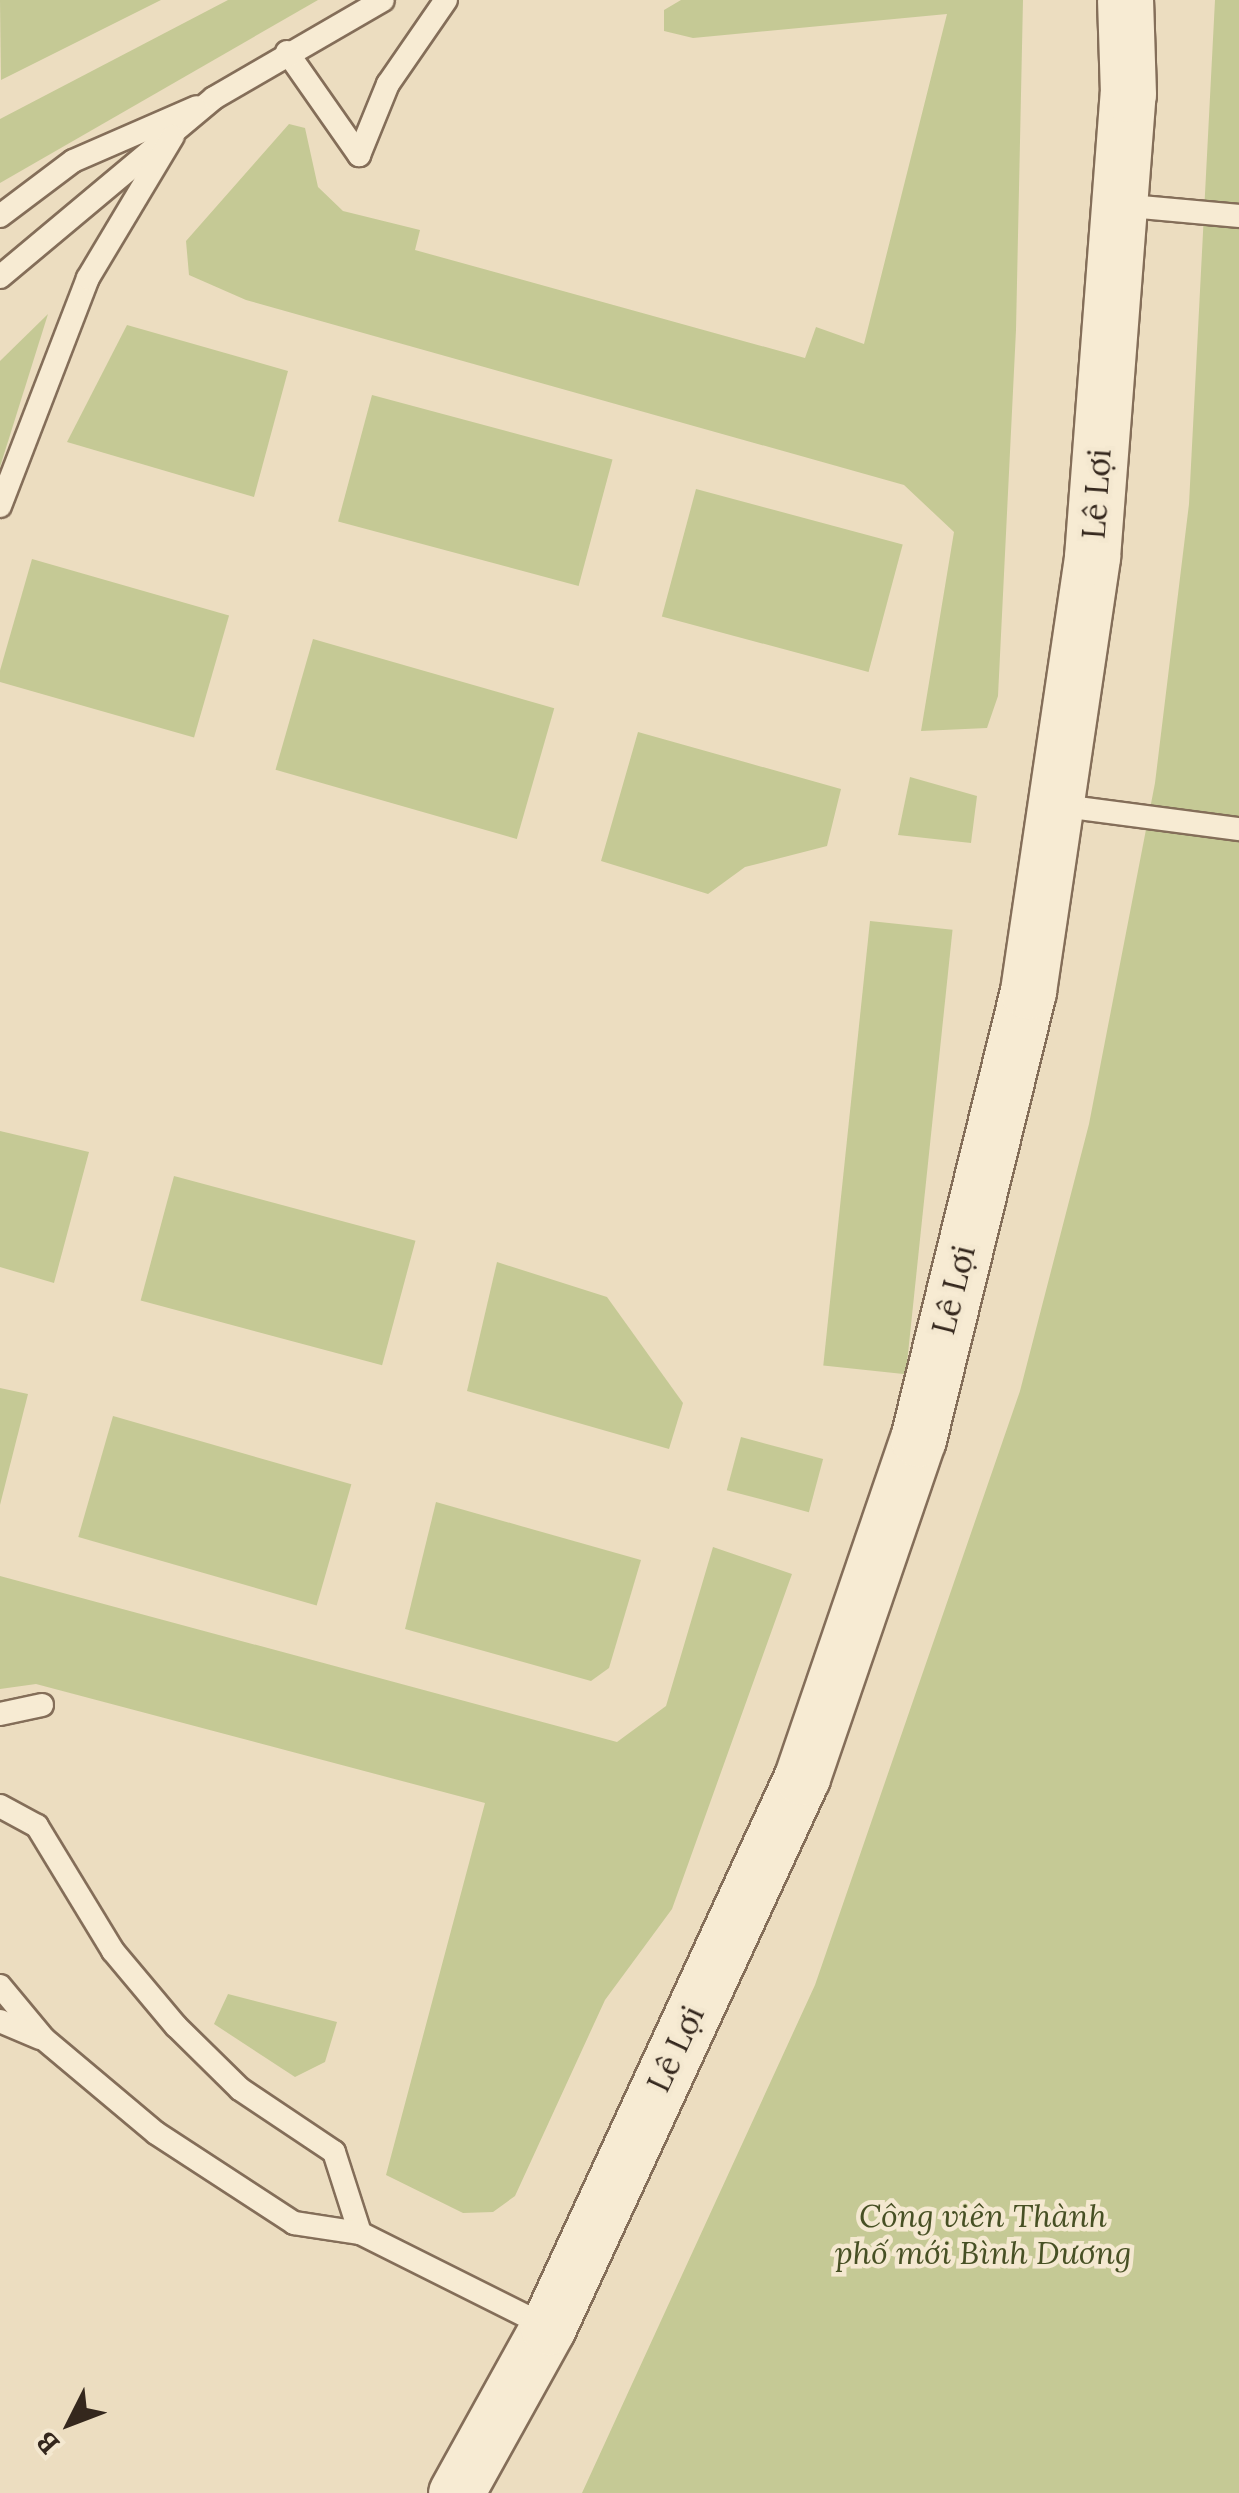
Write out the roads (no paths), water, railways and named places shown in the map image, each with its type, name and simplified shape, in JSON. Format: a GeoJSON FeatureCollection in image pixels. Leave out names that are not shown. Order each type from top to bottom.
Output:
{"type":"FeatureCollection","features":[{"type":"Feature","properties":{"kind":"main road","name":"Lê Lợi"},"geometry":{"type":"LineString","coordinates":[[456,2493],[548,2327],[802,1777],[918,1439],[1028,991],[1092,557],[1119,205],[1125,0]]}},
{"type":"Feature","properties":{"kind":"lane"},"geometry":{"type":"LineString","coordinates":[[0,277],[206,105],[288,52],[382,0]]}},
{"type":"Feature","properties":{"kind":"lane"},"geometry":{"type":"LineString","coordinates":[[288,52],[359,155],[388,84],[446,0]]}},
{"type":"Feature","properties":{"kind":"lane"},"geometry":{"type":"LineString","coordinates":[[0,216],[73,161],[206,105]]}},
{"type":"Feature","properties":{"kind":"lane"},"geometry":{"type":"LineString","coordinates":[[0,506],[88,278],[180,124]]}},
{"type":"Feature","properties":{"kind":"lane"},"geometry":{"type":"LineString","coordinates":[[1119,205],[1239,216]]}},
{"type":"Feature","properties":{"kind":"lane"},"geometry":{"type":"LineString","coordinates":[[1056,805],[1239,830]]}},
{"type":"Feature","properties":{"kind":"lane"},"geometry":{"type":"LineString","coordinates":[[0,1714],[42,1705]]}},
{"type":"Feature","properties":{"kind":"lane"},"geometry":{"type":"LineString","coordinates":[[0,1806],[38,1826],[113,1951],[176,2026],[240,2089],[334,2152],[360,2233]]}},
{"type":"Feature","properties":{"kind":"lane"},"geometry":{"type":"LineString","coordinates":[[0,1986],[44,2039],[156,2133],[294,2223],[360,2233],[548,2327]]}},
{"type":"Feature","properties":{"kind":"lane"},"geometry":{"type":"LineString","coordinates":[[0,2021],[44,2039]]}},
{"type":"Feature","properties":{"kind":"park label","name":"Công viên Thành phố mới Bình Dương"},"geometry":{"type":"Point","coordinates":[983,2236]}}]}
